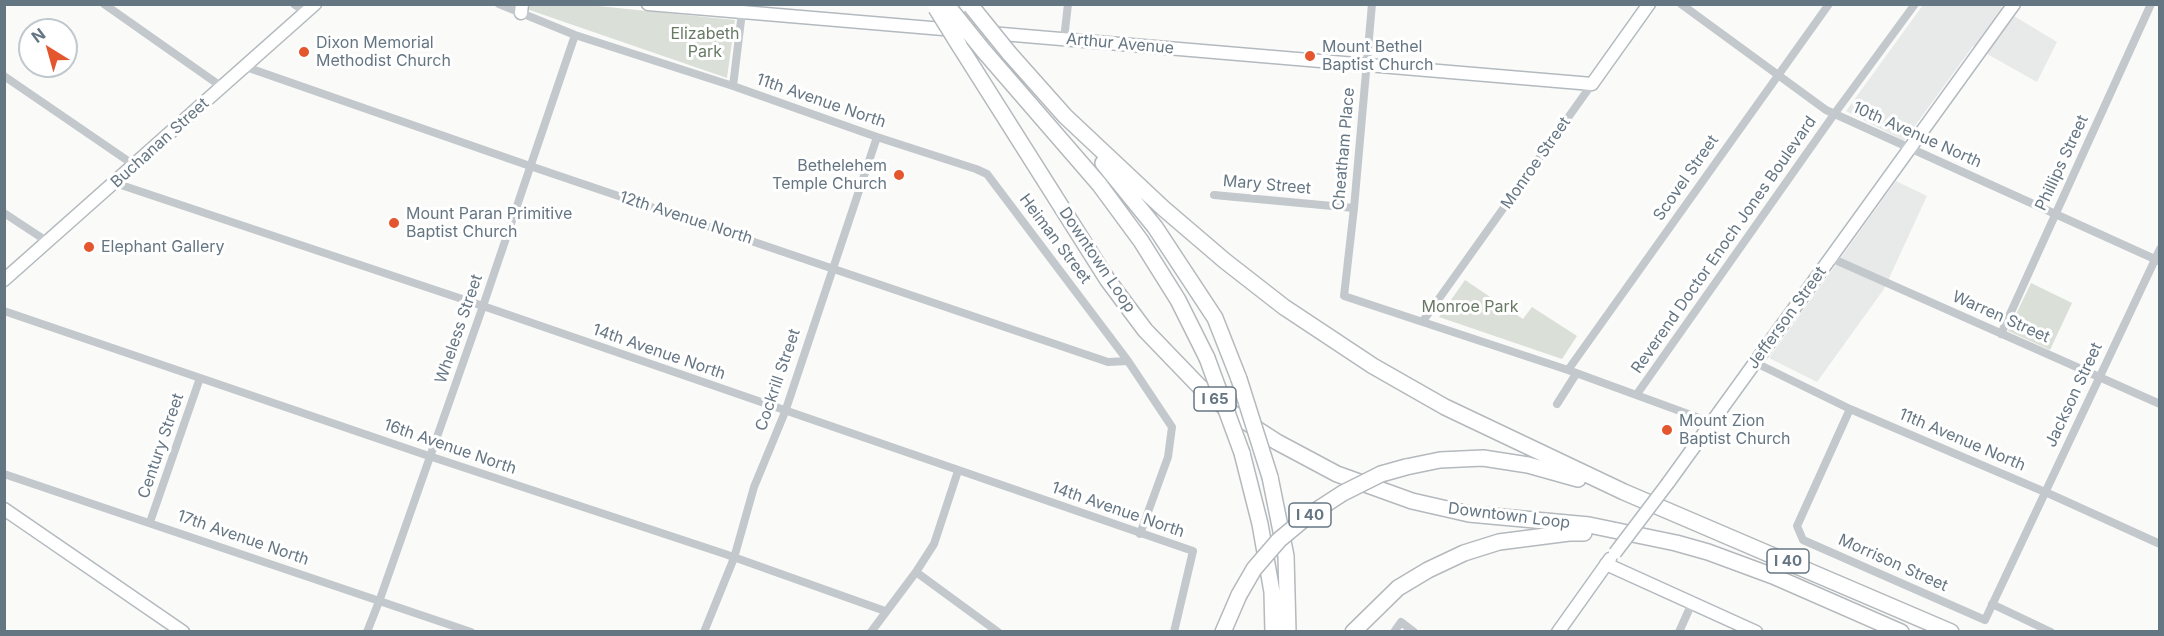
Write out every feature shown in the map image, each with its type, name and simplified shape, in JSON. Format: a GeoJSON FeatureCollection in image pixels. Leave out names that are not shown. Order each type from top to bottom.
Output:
{"type":"FeatureCollection","features":[{"type":"Feature","properties":{"kind":"highway"},"geometry":{"type":"LineString","coordinates":[[971,5],[1155,227],[1215,318],[1239,380],[1270,477],[1286,556],[1288,632]]}},
{"type":"Feature","properties":{"kind":"highway"},"geometry":{"type":"LineString","coordinates":[[941,6],[983,50],[1099,184],[1141,241],[1178,300],[1207,358],[1242,453],[1260,524],[1270,581],[1273,632]]}},
{"type":"Feature","properties":{"kind":"highway","name":"Downtown Loop"},"geometry":{"type":"LineString","coordinates":[[941,6],[959,45],[1107,279],[1162,349],[1199,386],[1229,411],[1299,455],[1337,474],[1412,501],[1469,514],[1589,525],[1676,543],[1773,576],[1901,632]]}},
{"type":"Feature","properties":{"kind":"highway"},"geometry":{"type":"LineString","coordinates":[[1065,116],[1163,208],[1225,261],[1284,307],[1333,340],[1445,407],[1624,492]]}},
{"type":"Feature","properties":{"kind":"highway","name":"I 40"},"geometry":{"type":"LineString","coordinates":[[1223,632],[1254,568],[1279,540],[1309,515],[1343,493],[1381,474],[1440,460],[1483,458],[1528,465],[1624,492],[1951,632]]}},
{"type":"Feature","properties":{"kind":"highway"},"geometry":{"type":"LineString","coordinates":[[1353,632],[1398,588],[1428,570],[1464,553],[1499,542],[1569,533],[1626,534]]}},
{"type":"Feature","properties":{"kind":"street"},"geometry":{"type":"LineString","coordinates":[[104,4],[222,87]]}},
{"type":"Feature","properties":{"kind":"street"},"geometry":{"type":"LineString","coordinates":[[294,4],[310,9]]}},
{"type":"Feature","properties":{"kind":"street","name":"11th Avenue North"},"geometry":{"type":"LineString","coordinates":[[499,4],[521,9],[575,34],[976,169],[987,174],[994,184]]}},
{"type":"Feature","properties":{"kind":"street","name":"Arthur Avenue"},"geometry":{"type":"LineString","coordinates":[[648,4],[742,8],[1064,39],[1592,84]]}},
{"type":"Feature","properties":{"kind":"street"},"geometry":{"type":"LineString","coordinates":[[1064,39],[1068,4]]}},
{"type":"Feature","properties":{"kind":"street","name":"Cheatham Place"},"geometry":{"type":"LineString","coordinates":[[1372,4],[1344,296],[1423,321]]}},
{"type":"Feature","properties":{"kind":"street","name":"Monroe Street"},"geometry":{"type":"LineString","coordinates":[[1423,321],[1649,4]]}},
{"type":"Feature","properties":{"kind":"street","name":"10th Avenue North"},"geometry":{"type":"LineString","coordinates":[[1681,4],[1826,110],[2157,260]]}},
{"type":"Feature","properties":{"kind":"street","name":"Scovel Street"},"geometry":{"type":"LineString","coordinates":[[1557,404],[1572,372],[1829,4]]}},
{"type":"Feature","properties":{"kind":"street","name":"Reverend Doctor Enoch Jones Boulevard"},"geometry":{"type":"LineString","coordinates":[[1637,394],[1835,113],[1915,4]]}},
{"type":"Feature","properties":{"kind":"street","name":"Jefferson Street"},"geometry":{"type":"LineString","coordinates":[[1558,632],[2014,4]]}},
{"type":"Feature","properties":{"kind":"street","name":"Phillips Street"},"geometry":{"type":"LineString","coordinates":[[2001,334],[2151,4]]}},
{"type":"Feature","properties":{"kind":"street"},"geometry":{"type":"LineString","coordinates":[[733,86],[742,8]]}},
{"type":"Feature","properties":{"kind":"street","name":"Buchanan Street"},"geometry":{"type":"LineString","coordinates":[[4,280],[310,9]]}},
{"type":"Feature","properties":{"kind":"street","name":"Wheless Street"},"geometry":{"type":"LineString","coordinates":[[367,632],[483,306],[575,34]]}},
{"type":"Feature","properties":{"kind":"street","name":"12th Avenue North"},"geometry":{"type":"LineString","coordinates":[[246,67],[1108,362],[1128,361]]}},
{"type":"Feature","properties":{"kind":"street"},"geometry":{"type":"LineString","coordinates":[[4,76],[134,165]]}},
{"type":"Feature","properties":{"kind":"street","name":"Cockrill Street"},"geometry":{"type":"LineString","coordinates":[[704,632],[734,558],[754,487],[785,412],[877,137]]}},
{"type":"Feature","properties":{"kind":"street","name":"14th Avenue North"},"geometry":{"type":"LineString","coordinates":[[115,183],[483,306],[1192,551],[1174,632]]}},
{"type":"Feature","properties":{"kind":"street","name":"Heiman Street"},"geometry":{"type":"LineString","coordinates":[[994,184],[1128,361],[1173,426],[1168,457],[1140,534]]}},
{"type":"Feature","properties":{"kind":"street","name":"Mary Street"},"geometry":{"type":"LineString","coordinates":[[1214,195],[1354,208]]}},
{"type":"Feature","properties":{"kind":"street"},"geometry":{"type":"LineString","coordinates":[[4,213],[48,242]]}},
{"type":"Feature","properties":{"kind":"street","name":"Jackson Street"},"geometry":{"type":"LineString","coordinates":[[1985,620],[2157,260],[2160,249]]}},
{"type":"Feature","properties":{"kind":"street","name":"Warren Street"},"geometry":{"type":"LineString","coordinates":[[1831,258],[2160,404]]}},
{"type":"Feature","properties":{"kind":"street","name":"16th Avenue North"},"geometry":{"type":"LineString","coordinates":[[4,311],[885,611]]}},
{"type":"Feature","properties":{"kind":"street"},"geometry":{"type":"LineString","coordinates":[[1423,321],[1637,394],[1710,422]]}},
{"type":"Feature","properties":{"kind":"street","name":"11th Avenue North"},"geometry":{"type":"LineString","coordinates":[[1754,362],[1850,409],[2160,544]]}},
{"type":"Feature","properties":{"kind":"street","name":"Century Street"},"geometry":{"type":"LineString","coordinates":[[150,522],[200,378]]}},
{"type":"Feature","properties":{"kind":"street","name":"Morrison Street"},"geometry":{"type":"LineString","coordinates":[[1850,409],[1797,526],[1803,540],[1985,620]]}},
{"type":"Feature","properties":{"kind":"street"},"geometry":{"type":"LineString","coordinates":[[871,632],[934,544],[958,471]]}},
{"type":"Feature","properties":{"kind":"street","name":"17th Avenue North"},"geometry":{"type":"LineString","coordinates":[[4,474],[471,632]]}},
{"type":"Feature","properties":{"kind":"street"},"geometry":{"type":"LineString","coordinates":[[4,509],[183,632]]}},
{"type":"Feature","properties":{"kind":"street"},"geometry":{"type":"LineString","coordinates":[[1606,564],[1756,632]]}},
{"type":"Feature","properties":{"kind":"street"},"geometry":{"type":"LineString","coordinates":[[916,572],[998,632]]}},
{"type":"Feature","properties":{"kind":"street"},"geometry":{"type":"LineString","coordinates":[[1679,632],[1692,603]]}},
{"type":"Feature","properties":{"kind":"street"},"geometry":{"type":"LineString","coordinates":[[1992,604],[2051,632]]}},
{"type":"Feature","properties":{"kind":"street"},"geometry":{"type":"LineString","coordinates":[[1394,632],[1401,622],[1414,632]]}},
{"type":"Feature","properties":{"kind":"shaded area"},"geometry":{"type":"Polygon","coordinates":[[[1923,5],[2002,5],[2001,8],[2057,42],[2037,82],[1973,46],[1904,141],[1846,111],[1923,5]]]}},
{"type":"Feature","properties":{"kind":"shaded area"},"geometry":{"type":"Polygon","coordinates":[[[1896,181],[1927,196],[1884,289],[1817,382],[1769,358],[1896,181]]]}},
{"type":"Feature","properties":{"kind":"green space","name":"Elizabeth Park"},"geometry":{"type":"Polygon","coordinates":[[[515,5],[588,5],[735,20],[727,78],[515,5]]]}},
{"type":"Feature","properties":{"kind":"green space","name":"Monroe Park"},"geometry":{"type":"Polygon","coordinates":[[[1465,280],[1523,319],[1532,307],[1577,336],[1562,359],[1439,317],[1465,280]]]}},
{"type":"Feature","properties":{"kind":"green space"},"geometry":{"type":"Polygon","coordinates":[[[2031,283],[2072,303],[2050,350],[2008,331],[2031,283]]]}},
{"type":"Feature","properties":{"kind":"place","name":"Dixon Memorial Methodist Church"},"geometry":{"type":"Point","coordinates":[304,52]}},
{"type":"Feature","properties":{"kind":"place","name":"Mount Bethel Baptist Church"},"geometry":{"type":"Point","coordinates":[1310,56]}},
{"type":"Feature","properties":{"kind":"place","name":"Bethelehem Temple Church"},"geometry":{"type":"Point","coordinates":[899,175]}},
{"type":"Feature","properties":{"kind":"place","name":"Mount Paran Primitive Baptist Church"},"geometry":{"type":"Point","coordinates":[394,223]}},
{"type":"Feature","properties":{"kind":"place","name":"Elephant Gallery"},"geometry":{"type":"Point","coordinates":[89,247]}},
{"type":"Feature","properties":{"kind":"place","name":"Mount Zion Baptist Church"},"geometry":{"type":"Point","coordinates":[1667,430]}}]}
